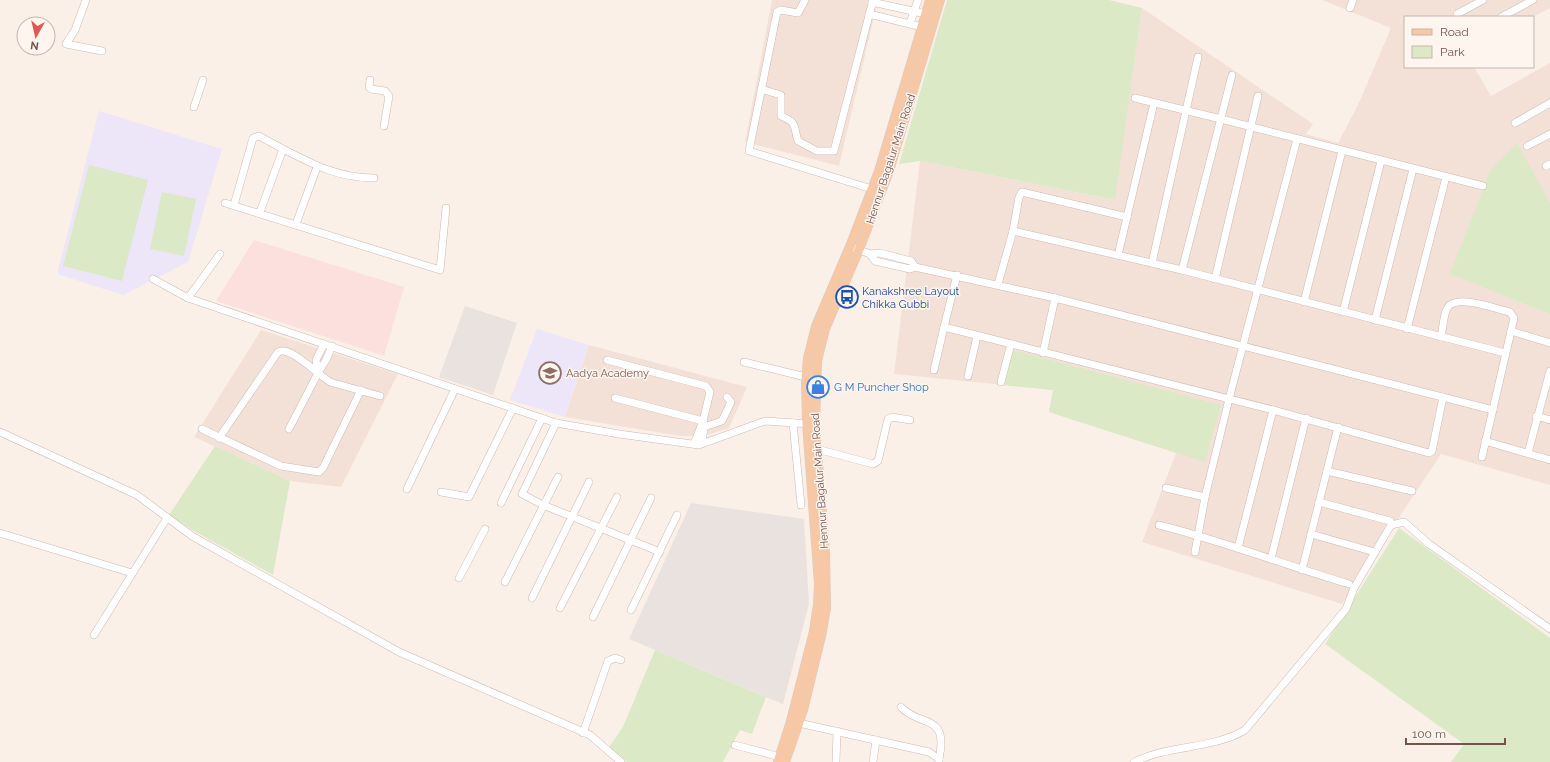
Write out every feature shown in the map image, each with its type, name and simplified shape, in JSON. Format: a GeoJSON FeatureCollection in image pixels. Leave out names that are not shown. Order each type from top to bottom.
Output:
{"type":"FeatureCollection","features":[{"type":"Feature","properties":{"kind":"main road","name":"Hennur Bagalur Main Road"},"geometry":{"type":"LineString","coordinates":[[781,760],[795,722],[822,632],[826,608],[827,582],[817,449],[811,424],[817,361],[825,329],[855,248],[930,0]]}},
{"type":"Feature","properties":{"kind":"main road","name":"Hennur Bagalur Main Road"},"geometry":{"type":"LineString","coordinates":[[795,722],[818,604],[819,584],[811,424],[806,377],[808,358],[816,326],[855,248],[889,171],[940,0]]}},
{"type":"Feature","properties":{"kind":"street"},"geometry":{"type":"LineString","coordinates":[[86,0],[75,30],[66,44],[102,51]]}},
{"type":"Feature","properties":{"kind":"street"},"geometry":{"type":"LineString","coordinates":[[805,0],[798,13],[781,10],[778,12],[749,151],[872,189]]}},
{"type":"Feature","properties":{"kind":"street"},"geometry":{"type":"LineString","coordinates":[[910,23],[918,0]]}},
{"type":"Feature","properties":{"kind":"street"},"geometry":{"type":"LineString","coordinates":[[1350,8],[1353,0]]}},
{"type":"Feature","properties":{"kind":"street"},"geometry":{"type":"LineString","coordinates":[[1458,14],[1483,0]]}},
{"type":"Feature","properties":{"kind":"street"},"geometry":{"type":"LineString","coordinates":[[1503,16],[1533,0]]}},
{"type":"Feature","properties":{"kind":"street"},"geometry":{"type":"LineString","coordinates":[[761,89],[781,95],[780,116],[792,121],[796,126],[798,141],[817,151],[834,151],[872,1],[926,14]]}},
{"type":"Feature","properties":{"kind":"street"},"geometry":{"type":"LineString","coordinates":[[869,14],[922,27]]}},
{"type":"Feature","properties":{"kind":"street"},"geometry":{"type":"LineString","coordinates":[[1152,263],[1198,57]]}},
{"type":"Feature","properties":{"kind":"street"},"geometry":{"type":"LineString","coordinates":[[1182,270],[1232,75]]}},
{"type":"Feature","properties":{"kind":"street"},"geometry":{"type":"LineString","coordinates":[[194,107],[203,80]]}},
{"type":"Feature","properties":{"kind":"street"},"geometry":{"type":"LineString","coordinates":[[370,80],[371,89],[385,91],[389,96],[384,126]]}},
{"type":"Feature","properties":{"kind":"street"},"geometry":{"type":"LineString","coordinates":[[1215,279],[1258,96]]}},
{"type":"Feature","properties":{"kind":"street"},"geometry":{"type":"LineString","coordinates":[[1135,98],[1482,186]]}},
{"type":"Feature","properties":{"kind":"street"},"geometry":{"type":"LineString","coordinates":[[1118,255],[1154,103]]}},
{"type":"Feature","properties":{"kind":"street"},"geometry":{"type":"LineString","coordinates":[[1515,123],[1550,103]]}},
{"type":"Feature","properties":{"kind":"street"},"geometry":{"type":"LineString","coordinates":[[1527,146],[1550,134]]}},
{"type":"Feature","properties":{"kind":"street"},"geometry":{"type":"LineString","coordinates":[[234,205],[253,138],[259,136],[317,167],[354,178],[374,178]]}},
{"type":"Feature","properties":{"kind":"street"},"geometry":{"type":"LineString","coordinates":[[1195,552],[1197,534],[1205,497],[1229,399],[1244,347],[1297,139]]}},
{"type":"Feature","properties":{"kind":"street"},"geometry":{"type":"LineString","coordinates":[[260,212],[283,150]]}},
{"type":"Feature","properties":{"kind":"street"},"geometry":{"type":"LineString","coordinates":[[1304,302],[1342,151]]}},
{"type":"Feature","properties":{"kind":"street"},"geometry":{"type":"LineString","coordinates":[[1343,312],[1381,161]]}},
{"type":"Feature","properties":{"kind":"street"},"geometry":{"type":"LineString","coordinates":[[296,224],[317,167]]}},
{"type":"Feature","properties":{"kind":"street"},"geometry":{"type":"LineString","coordinates":[[1375,320],[1413,169]]}},
{"type":"Feature","properties":{"kind":"street"},"geometry":{"type":"LineString","coordinates":[[1407,329],[1446,177]]}},
{"type":"Feature","properties":{"kind":"street"},"geometry":{"type":"LineString","coordinates":[[998,284],[1019,197],[1022,192],[1127,217]]}},
{"type":"Feature","properties":{"kind":"street"},"geometry":{"type":"LineString","coordinates":[[225,203],[260,212],[440,270],[446,208]]}},
{"type":"Feature","properties":{"kind":"street"},"geometry":{"type":"LineString","coordinates":[[1012,231],[1182,270],[1505,353]]}},
{"type":"Feature","properties":{"kind":"street"},"geometry":{"type":"LineString","coordinates":[[855,248],[870,254],[880,253],[911,261],[915,267],[957,274],[1055,298],[1492,410]]}},
{"type":"Feature","properties":{"kind":"street"},"geometry":{"type":"LineString","coordinates":[[188,298],[220,254]]}},
{"type":"Feature","properties":{"kind":"street"},"geometry":{"type":"LineString","coordinates":[[934,370],[957,274]]}},
{"type":"Feature","properties":{"kind":"street"},"geometry":{"type":"LineString","coordinates":[[153,279],[188,298],[556,423],[618,434],[694,444],[702,444],[765,421],[811,424]]}},
{"type":"Feature","properties":{"kind":"street"},"geometry":{"type":"LineString","coordinates":[[1043,353],[1055,298]]}},
{"type":"Feature","properties":{"kind":"street"},"geometry":{"type":"LineString","coordinates":[[1441,337],[1447,308],[1453,303],[1463,301],[1510,312],[1514,318],[1482,457]]}},
{"type":"Feature","properties":{"kind":"street"},"geometry":{"type":"LineString","coordinates":[[944,327],[1306,418],[1429,453],[1432,451],[1443,397]]}},
{"type":"Feature","properties":{"kind":"street"},"geometry":{"type":"LineString","coordinates":[[1510,331],[1550,344]]}},
{"type":"Feature","properties":{"kind":"street"},"geometry":{"type":"LineString","coordinates":[[968,376],[977,336]]}},
{"type":"Feature","properties":{"kind":"street"},"geometry":{"type":"LineString","coordinates":[[318,373],[316,360],[324,344]]}},
{"type":"Feature","properties":{"kind":"street"},"geometry":{"type":"LineString","coordinates":[[1001,382],[1011,344]]}},
{"type":"Feature","properties":{"kind":"street"},"geometry":{"type":"LineString","coordinates":[[290,428],[332,346]]}},
{"type":"Feature","properties":{"kind":"street"},"geometry":{"type":"LineString","coordinates":[[219,438],[280,350],[288,351],[330,382],[380,396]]}},
{"type":"Feature","properties":{"kind":"street"},"geometry":{"type":"LineString","coordinates":[[607,360],[706,386],[710,395],[703,424],[694,444]]}},
{"type":"Feature","properties":{"kind":"street"},"geometry":{"type":"LineString","coordinates":[[744,362],[806,377]]}},
{"type":"Feature","properties":{"kind":"street"},"geometry":{"type":"LineString","coordinates":[[1528,453],[1536,416],[1549,381],[1550,371]]}},
{"type":"Feature","properties":{"kind":"street"},"geometry":{"type":"LineString","coordinates":[[407,489],[455,389]]}},
{"type":"Feature","properties":{"kind":"street"},"geometry":{"type":"LineString","coordinates":[[202,430],[281,466],[319,472],[323,468],[361,390]]}},
{"type":"Feature","properties":{"kind":"street"},"geometry":{"type":"LineString","coordinates":[[615,398],[703,424],[722,421],[731,402],[727,396]]}},
{"type":"Feature","properties":{"kind":"street"},"geometry":{"type":"LineString","coordinates":[[441,492],[469,497],[513,408]]}},
{"type":"Feature","properties":{"kind":"street"},"geometry":{"type":"LineString","coordinates":[[1238,548],[1273,410]]}},
{"type":"Feature","properties":{"kind":"street"},"geometry":{"type":"LineString","coordinates":[[1536,416],[1550,420]]}},
{"type":"Feature","properties":{"kind":"street"},"geometry":{"type":"LineString","coordinates":[[817,449],[873,464],[878,461],[888,419],[892,417],[910,420]]}},
{"type":"Feature","properties":{"kind":"street"},"geometry":{"type":"LineString","coordinates":[[501,503],[542,418]]}},
{"type":"Feature","properties":{"kind":"street"},"geometry":{"type":"LineString","coordinates":[[1271,559],[1306,418]]}},
{"type":"Feature","properties":{"kind":"street"},"geometry":{"type":"LineString","coordinates":[[556,423],[522,494],[544,505],[660,552]]}},
{"type":"Feature","properties":{"kind":"street"},"geometry":{"type":"LineString","coordinates":[[702,444],[703,424]]}},
{"type":"Feature","properties":{"kind":"street"},"geometry":{"type":"LineString","coordinates":[[793,424],[801,505]]}},
{"type":"Feature","properties":{"kind":"street"},"geometry":{"type":"LineString","coordinates":[[1302,570],[1338,427]]}},
{"type":"Feature","properties":{"kind":"street"},"geometry":{"type":"LineString","coordinates":[[0,432],[137,495],[192,536],[398,652],[590,735],[621,762]]}},
{"type":"Feature","properties":{"kind":"street"},"geometry":{"type":"LineString","coordinates":[[1485,441],[1550,460]]}},
{"type":"Feature","properties":{"kind":"street"},"geometry":{"type":"LineString","coordinates":[[1327,471],[1412,491]]}},
{"type":"Feature","properties":{"kind":"street"},"geometry":{"type":"LineString","coordinates":[[505,582],[558,477]]}},
{"type":"Feature","properties":{"kind":"street"},"geometry":{"type":"LineString","coordinates":[[532,598],[589,482]]}},
{"type":"Feature","properties":{"kind":"street"},"geometry":{"type":"LineString","coordinates":[[1166,488],[1205,497]]}},
{"type":"Feature","properties":{"kind":"street"},"geometry":{"type":"LineString","coordinates":[[560,608],[617,497]]}},
{"type":"Feature","properties":{"kind":"street"},"geometry":{"type":"LineString","coordinates":[[593,617],[650,498]]}},
{"type":"Feature","properties":{"kind":"street"},"geometry":{"type":"LineString","coordinates":[[1319,502],[1390,521]]}},
{"type":"Feature","properties":{"kind":"street"},"geometry":{"type":"LineString","coordinates":[[631,610],[677,515]]}},
{"type":"Feature","properties":{"kind":"street"},"geometry":{"type":"LineString","coordinates":[[94,635],[167,518]]}},
{"type":"Feature","properties":{"kind":"street"},"geometry":{"type":"LineString","coordinates":[[1134,762],[1150,754],[1230,738],[1245,730],[1346,609],[1354,588],[1391,525],[1395,523],[1404,522],[1434,547],[1550,629]]}},
{"type":"Feature","properties":{"kind":"street"},"geometry":{"type":"LineString","coordinates":[[1159,525],[1197,534],[1302,570],[1349,584]]}},
{"type":"Feature","properties":{"kind":"street"},"geometry":{"type":"LineString","coordinates":[[459,578],[485,529]]}},
{"type":"Feature","properties":{"kind":"street"},"geometry":{"type":"LineString","coordinates":[[0,533],[132,573]]}},
{"type":"Feature","properties":{"kind":"street"},"geometry":{"type":"LineString","coordinates":[[1311,534],[1371,550]]}},
{"type":"Feature","properties":{"kind":"street"},"geometry":{"type":"LineString","coordinates":[[583,732],[608,661],[615,658],[621,660]]}},
{"type":"Feature","properties":{"kind":"street"},"geometry":{"type":"LineString","coordinates":[[795,722],[929,752],[939,760],[942,747],[940,735],[936,727],[930,722],[904,711],[901,708]]}},
{"type":"Feature","properties":{"kind":"street"},"geometry":{"type":"LineString","coordinates":[[836,762],[837,731]]}},
{"type":"Feature","properties":{"kind":"street"},"geometry":{"type":"LineString","coordinates":[[873,762],[876,740]]}},
{"type":"Feature","properties":{"kind":"street"},"geometry":{"type":"LineString","coordinates":[[735,745],[781,760]]}},
{"type":"Feature","properties":{"kind":"shaded area"},"geometry":{"type":"Polygon","coordinates":[[[772,0],[878,0],[839,166],[745,142],[772,0]]]}},
{"type":"Feature","properties":{"kind":"shaded area"},"geometry":{"type":"Polygon","coordinates":[[[1322,0],[1550,0],[1550,8],[1534,16],[1404,16],[1404,68],[1475,68],[1491,96],[1550,63],[1550,485],[1441,454],[1342,604],[1142,542],[1176,453],[1049,412],[1053,390],[894,374],[920,161],[1114,200],[1142,8],[1313,124],[1306,134],[1338,143],[1358,105],[1391,28],[1322,0]]]}},
{"type":"Feature","properties":{"kind":"shaded area"},"geometry":{"type":"Polygon","coordinates":[[[99,111],[222,149],[188,262],[123,295],[57,274],[99,111]]]}},
{"type":"Feature","properties":{"kind":"shaded area"},"geometry":{"type":"Polygon","coordinates":[[[254,240],[404,287],[384,356],[216,301],[254,240]]]}},
{"type":"Feature","properties":{"kind":"shaded area"},"geometry":{"type":"Polygon","coordinates":[[[465,306],[517,323],[493,395],[439,377],[465,306]]]}},
{"type":"Feature","properties":{"kind":"shaded area","name":"Aadya Academy"},"geometry":{"type":"Polygon","coordinates":[[[537,329],[589,345],[565,417],[510,400],[537,329]]]}},
{"type":"Feature","properties":{"kind":"shaded area"},"geometry":{"type":"Polygon","coordinates":[[[261,330],[398,374],[341,487],[290,481],[194,437],[261,330]]]}},
{"type":"Feature","properties":{"kind":"shaded area"},"geometry":{"type":"Polygon","coordinates":[[[589,345],[747,387],[729,428],[704,436],[680,436],[565,417],[589,345]]]}},
{"type":"Feature","properties":{"kind":"shaded area"},"geometry":{"type":"Polygon","coordinates":[[[691,503],[804,519],[809,604],[783,704],[629,639],[691,503]]]}},
{"type":"Feature","properties":{"kind":"green space"},"geometry":{"type":"Polygon","coordinates":[[[947,0],[1109,0],[1142,8],[1115,200],[920,161],[899,164],[947,0]]]}},
{"type":"Feature","properties":{"kind":"green space"},"geometry":{"type":"Polygon","coordinates":[[[1517,143],[1550,203],[1550,314],[1450,274],[1490,171],[1517,143]]]}},
{"type":"Feature","properties":{"kind":"green space"},"geometry":{"type":"Polygon","coordinates":[[[89,165],[148,180],[122,281],[63,266],[89,165]]]}},
{"type":"Feature","properties":{"kind":"green space"},"geometry":{"type":"Polygon","coordinates":[[[162,192],[196,199],[184,256],[150,249],[162,192]]]}},
{"type":"Feature","properties":{"kind":"green space"},"geometry":{"type":"Polygon","coordinates":[[[1012,350],[1221,405],[1205,462],[1049,412],[1053,390],[1002,385],[1012,350]]]}},
{"type":"Feature","properties":{"kind":"green space"},"geometry":{"type":"Polygon","coordinates":[[[215,446],[290,481],[273,575],[194,531],[169,515],[215,446]]]}},
{"type":"Feature","properties":{"kind":"green space"},"geometry":{"type":"Polygon","coordinates":[[[1399,528],[1550,638],[1550,762],[1451,762],[1464,744],[1325,644],[1399,528]]]}},
{"type":"Feature","properties":{"kind":"green space"},"geometry":{"type":"Polygon","coordinates":[[[655,650],[766,697],[752,734],[740,730],[723,762],[627,762],[609,747],[623,727],[655,650]]]}},
{"type":"Feature","properties":{"kind":"place","name":"Kanakshree Layout Chikka Gubbi"},"geometry":{"type":"Point","coordinates":[847,297]}},
{"type":"Feature","properties":{"kind":"place","name":"Aadya Academy"},"geometry":{"type":"Point","coordinates":[550,373]}},
{"type":"Feature","properties":{"kind":"place","name":"G M Puncher Shop"},"geometry":{"type":"Point","coordinates":[818,387]}}]}
